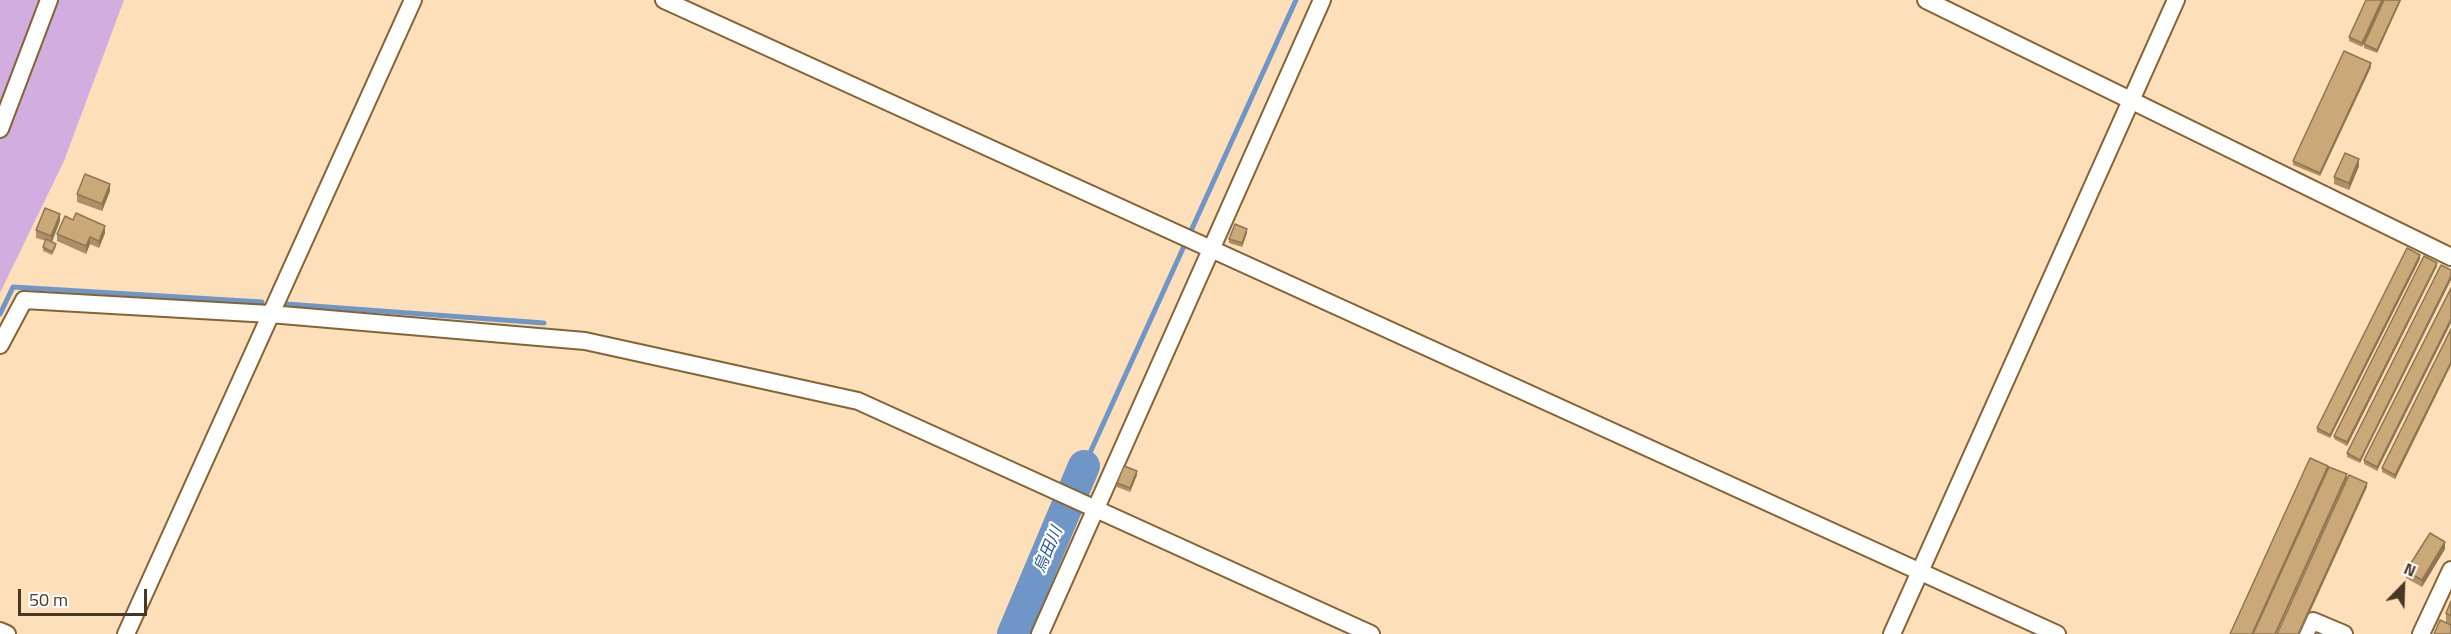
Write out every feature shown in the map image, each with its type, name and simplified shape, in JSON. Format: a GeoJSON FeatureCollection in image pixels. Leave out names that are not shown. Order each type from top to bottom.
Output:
{"type":"FeatureCollection","features":[{"type":"Feature","properties":{"kind":"street"},"geometry":{"type":"LineString","coordinates":[[0,129],[49,0]]}},
{"type":"Feature","properties":{"kind":"street"},"geometry":{"type":"LineString","coordinates":[[126,634],[413,0]]}},
{"type":"Feature","properties":{"kind":"street"},"geometry":{"type":"LineString","coordinates":[[664,0],[1207,245],[2057,634]]}},
{"type":"Feature","properties":{"kind":"street"},"geometry":{"type":"LineString","coordinates":[[1040,634],[1090,505],[1207,245],[1322,0]]}},
{"type":"Feature","properties":{"kind":"street"},"geometry":{"type":"LineString","coordinates":[[1926,0],[2451,257]]}},
{"type":"Feature","properties":{"kind":"street"},"geometry":{"type":"LineString","coordinates":[[1892,634],[2176,0]]}},
{"type":"Feature","properties":{"kind":"street"},"geometry":{"type":"LineString","coordinates":[[0,345],[24,300],[270,314],[585,341],[858,401],[1371,634]]}},
{"type":"Feature","properties":{"kind":"street"},"geometry":{"type":"LineString","coordinates":[[2421,634],[2451,570]]}},
{"type":"Feature","properties":{"kind":"street"},"geometry":{"type":"LineString","coordinates":[[2304,634],[2313,621],[2344,634]]}},
{"type":"Feature","properties":{"kind":"street"},"geometry":{"type":"LineString","coordinates":[[0,631],[7,634]]}},
{"type":"Feature","properties":{"kind":"shaded area"},"geometry":{"type":"Polygon","coordinates":[[[0,0],[124,0],[64,161],[0,293],[0,0]]]}},
{"type":"Feature","properties":{"kind":"building"},"geometry":{"type":"Polygon","coordinates":[[[2366,0],[2382,0],[2362,43],[2349,37],[2366,0]]]}},
{"type":"Feature","properties":{"kind":"building"},"geometry":{"type":"Polygon","coordinates":[[[2384,0],[2400,0],[2377,50],[2364,44],[2384,0]]]}},
{"type":"Feature","properties":{"kind":"building"},"geometry":{"type":"Polygon","coordinates":[[[2344,51],[2371,63],[2320,173],[2293,161],[2344,51]]]}},
{"type":"Feature","properties":{"kind":"building"},"geometry":{"type":"Polygon","coordinates":[[[2345,153],[2359,159],[2349,183],[2334,177],[2345,153]]]}},
{"type":"Feature","properties":{"kind":"building"},"geometry":{"type":"Polygon","coordinates":[[[85,174],[110,184],[102,204],[77,194],[85,174]]]}},
{"type":"Feature","properties":{"kind":"building"},"geometry":{"type":"Polygon","coordinates":[[[45,208],[60,214],[51,236],[36,230],[45,208]]]}},
{"type":"Feature","properties":{"kind":"building"},"geometry":{"type":"Polygon","coordinates":[[[76,213],[105,226],[99,241],[90,237],[86,246],[57,234],[65,216],[73,220],[76,213]]]}},
{"type":"Feature","properties":{"kind":"building"},"geometry":{"type":"Polygon","coordinates":[[[1235,224],[1247,229],[1242,243],[1229,239],[1235,224]]]}},
{"type":"Feature","properties":{"kind":"building"},"geometry":{"type":"Polygon","coordinates":[[[46,239],[56,244],[52,252],[43,247],[46,239]]]}},
{"type":"Feature","properties":{"kind":"building"},"geometry":{"type":"Polygon","coordinates":[[[2407,248],[2420,255],[2330,435],[2317,428],[2407,248]]]}},
{"type":"Feature","properties":{"kind":"building"},"geometry":{"type":"Polygon","coordinates":[[[2424,256],[2437,263],[2347,442],[2334,436],[2424,256]]]}},
{"type":"Feature","properties":{"kind":"building"},"geometry":{"type":"Polygon","coordinates":[[[2441,265],[2451,270],[2451,276],[2360,460],[2347,453],[2441,265]]]}},
{"type":"Feature","properties":{"kind":"building"},"geometry":{"type":"Polygon","coordinates":[[[2451,288],[2451,319],[2377,467],[2364,460],[2451,288]]]}},
{"type":"Feature","properties":{"kind":"building"},"geometry":{"type":"Polygon","coordinates":[[[2451,329],[2451,362],[2395,475],[2382,468],[2451,329]]]}},
{"type":"Feature","properties":{"kind":"building"},"geometry":{"type":"Polygon","coordinates":[[[2310,458],[2328,466],[2252,634],[2230,634],[2310,458]]]}},
{"type":"Feature","properties":{"kind":"building"},"geometry":{"type":"Polygon","coordinates":[[[1124,466],[1137,471],[1130,488],[1117,483],[1124,466]]]}},
{"type":"Feature","properties":{"kind":"building"},"geometry":{"type":"Polygon","coordinates":[[[2329,467],[2347,474],[2275,634],[2253,634],[2329,467]]]}},
{"type":"Feature","properties":{"kind":"building"},"geometry":{"type":"Polygon","coordinates":[[[2349,475],[2367,483],[2298,634],[2277,634],[2349,475]]]}},
{"type":"Feature","properties":{"kind":"building"},"geometry":{"type":"Polygon","coordinates":[[[2430,533],[2445,542],[2422,580],[2406,571],[2430,533]]]}},
{"type":"Feature","properties":{"kind":"building"},"geometry":{"type":"Polygon","coordinates":[[[2451,601],[2451,616],[2446,613],[2451,601]]]}},
{"type":"Feature","properties":{"kind":"building"},"geometry":{"type":"Polygon","coordinates":[[[2440,620],[2451,625],[2451,634],[2434,634],[2440,620]]]}},
{"type":"Feature","properties":{"kind":"waterway"},"geometry":{"type":"LineString","coordinates":[[1084,466],[1296,0]]}},
{"type":"Feature","properties":{"kind":"waterway"},"geometry":{"type":"LineString","coordinates":[[0,314],[13,287],[262,302]]}},
{"type":"Feature","properties":{"kind":"waterway"},"geometry":{"type":"LineString","coordinates":[[286,304],[544,323]]}},
{"type":"Feature","properties":{"kind":"waterway","name":"烏田川"},"geometry":{"type":"LineString","coordinates":[[1013,634],[1084,466]]}}]}
